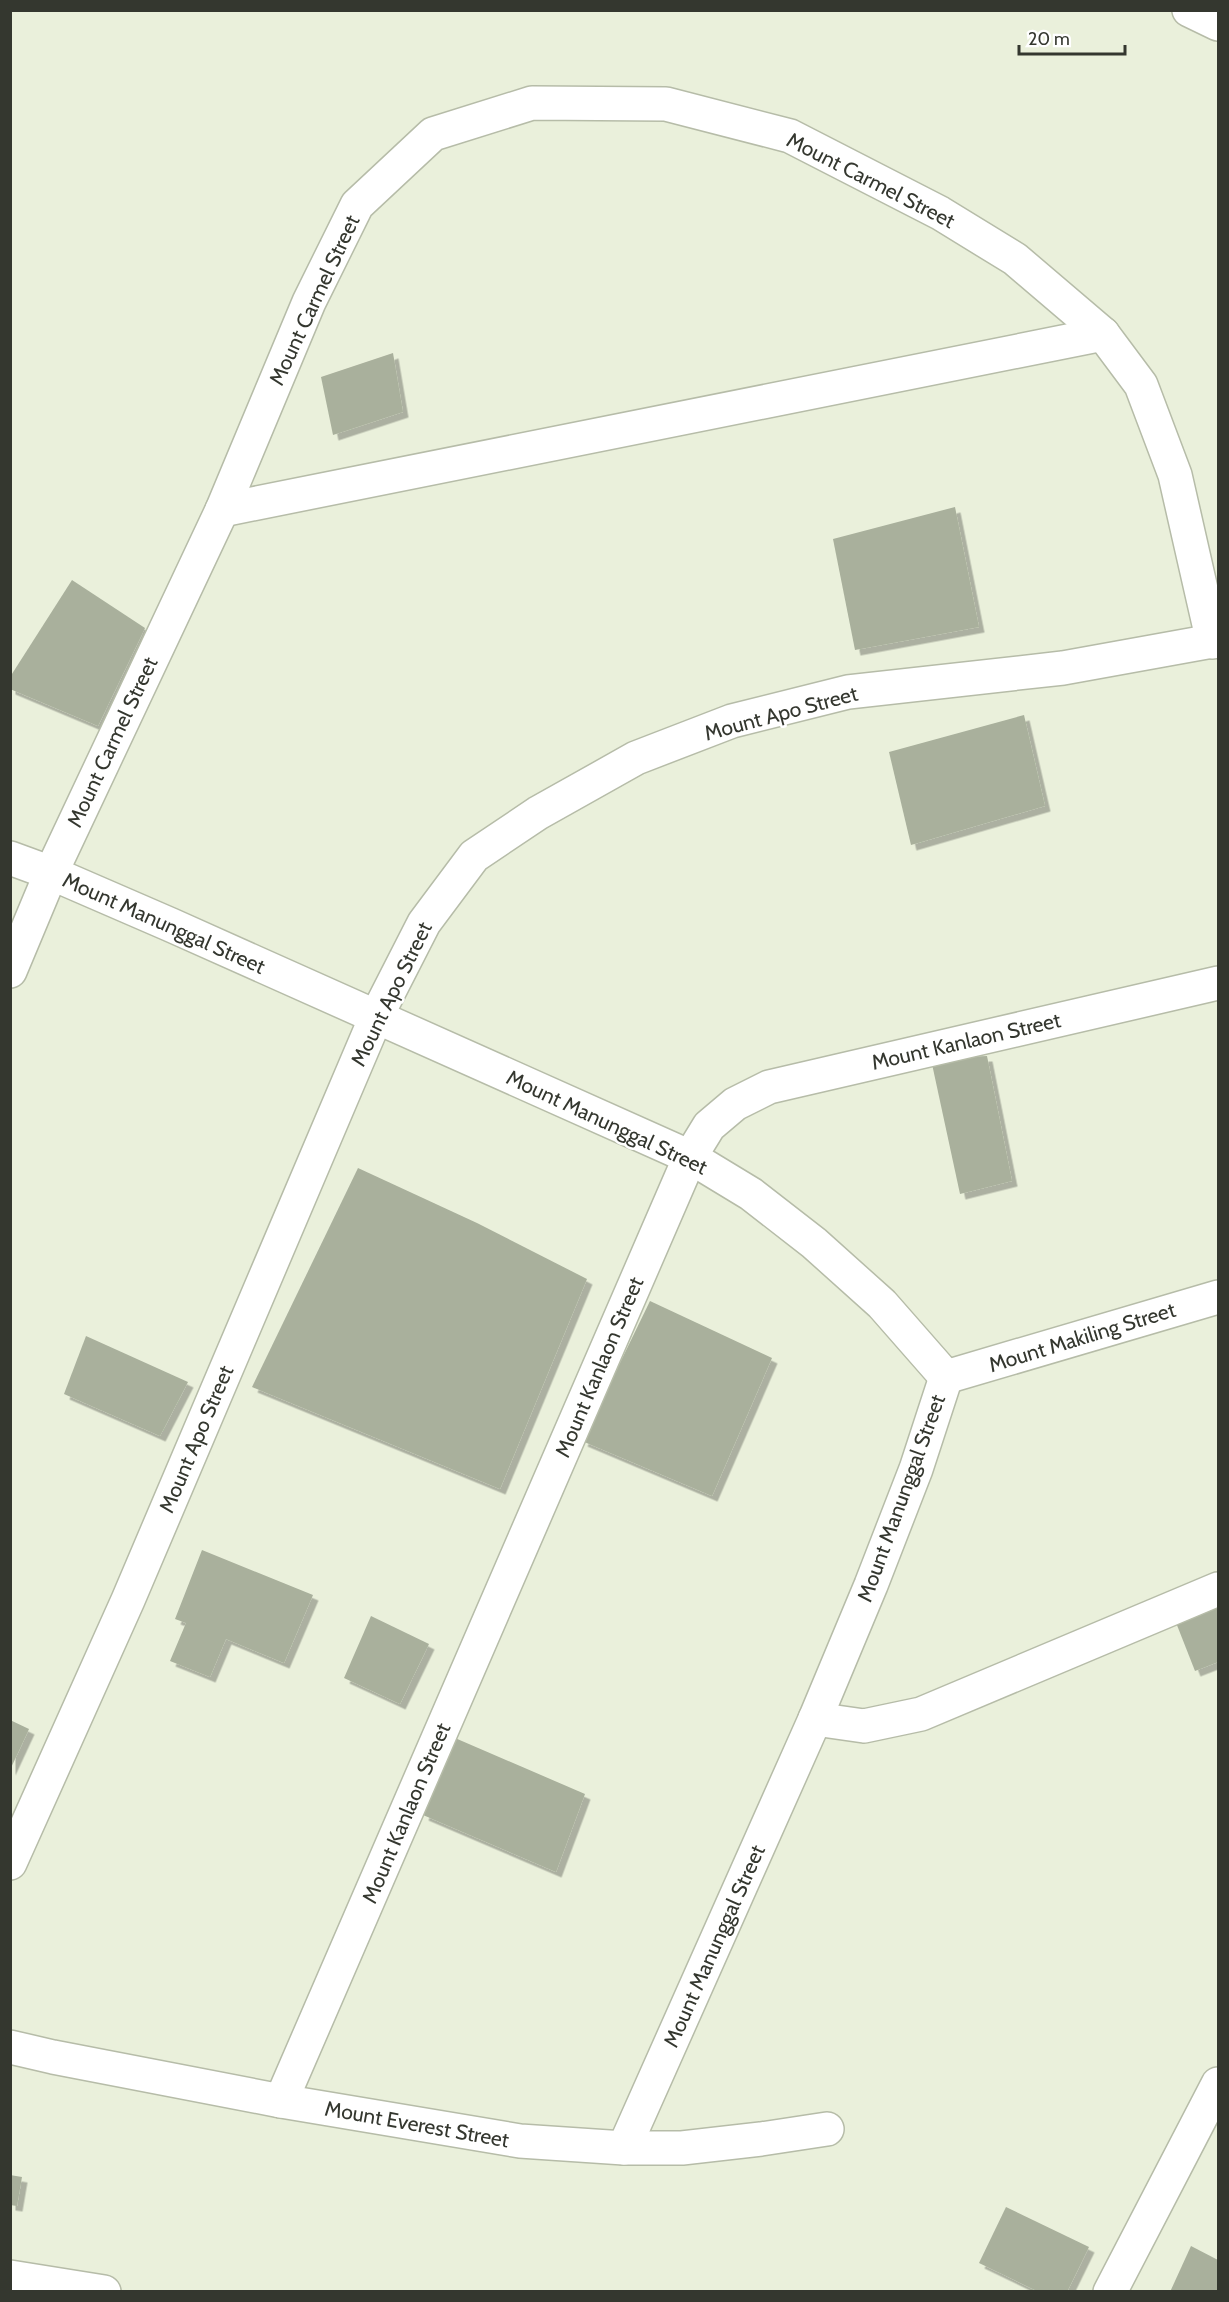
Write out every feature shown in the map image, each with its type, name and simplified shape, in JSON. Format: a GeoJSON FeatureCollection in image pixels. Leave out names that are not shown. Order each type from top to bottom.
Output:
{"type":"FeatureCollection","features":[{"type":"Feature","properties":{"kind":"street"},"geometry":{"type":"LineString","coordinates":[[1189,10],[1218,24]]}},
{"type":"Feature","properties":{"kind":"street","name":"Mount Carmel Street"},"geometry":{"type":"LineString","coordinates":[[10,971],[51,873],[222,510],[309,302],[357,205],[433,134],[532,104],[666,104],[790,136],[940,213],[1015,259],[1103,334],[1141,385],[1175,475],[1216,641]]}},
{"type":"Feature","properties":{"kind":"street"},"geometry":{"type":"LineString","coordinates":[[222,510],[1103,334]]}},
{"type":"Feature","properties":{"kind":"street","name":"Mount Apo Street"},"geometry":{"type":"LineString","coordinates":[[10,1863],[128,1600],[376,1017],[424,923],[474,856],[538,813],[636,758],[732,721],[848,692],[1063,668],[1216,641]]}},
{"type":"Feature","properties":{"kind":"street","name":"Mount Manunggal Street"},"geometry":{"type":"LineString","coordinates":[[10,858],[171,924],[690,1157],[751,1194],[814,1243],[882,1305],[946,1377],[916,1469],[814,1719],[624,2148]]}},
{"type":"Feature","properties":{"kind":"street","name":"Mount Kanlaon Street"},"geometry":{"type":"LineString","coordinates":[[281,2101],[690,1157],[709,1126],[735,1104],[769,1087],[1218,983]]}},
{"type":"Feature","properties":{"kind":"street","name":"Mount Makiling Street"},"geometry":{"type":"LineString","coordinates":[[946,1377],[1218,1297]]}},
{"type":"Feature","properties":{"kind":"street"},"geometry":{"type":"LineString","coordinates":[[814,1719],[864,1726],[921,1714],[1218,1589]]}},
{"type":"Feature","properties":{"kind":"street","name":"Mount Everest Street"},"geometry":{"type":"LineString","coordinates":[[10,2047],[281,2101],[519,2141],[624,2148],[682,2148],[827,2129]]}},
{"type":"Feature","properties":{"kind":"street"},"geometry":{"type":"LineString","coordinates":[[1110,2292],[1218,2084]]}},
{"type":"Feature","properties":{"kind":"street"},"geometry":{"type":"LineString","coordinates":[[10,2277],[104,2292]]}},
{"type":"Feature","properties":{"kind":"building"},"geometry":{"type":"Polygon","coordinates":[[[393,353],[403,412],[333,435],[321,377],[393,353]]]}},
{"type":"Feature","properties":{"kind":"building"},"geometry":{"type":"Polygon","coordinates":[[[955,507],[979,627],[855,650],[833,539],[955,507]]]}},
{"type":"Feature","properties":{"kind":"building"},"geometry":{"type":"Polygon","coordinates":[[[72,580],[145,628],[98,726],[10,689],[10,677],[72,580]]]}},
{"type":"Feature","properties":{"kind":"building"},"geometry":{"type":"Polygon","coordinates":[[[1024,715],[1045,806],[911,845],[889,752],[1024,715]]]}},
{"type":"Feature","properties":{"kind":"building"},"geometry":{"type":"Polygon","coordinates":[[[987,1056],[1012,1181],[960,1194],[932,1064],[963,1057],[987,1056]]]}},
{"type":"Feature","properties":{"kind":"building"},"geometry":{"type":"Polygon","coordinates":[[[358,1168],[477,1223],[587,1279],[500,1489],[252,1387],[358,1168]]]}},
{"type":"Feature","properties":{"kind":"building"},"geometry":{"type":"Polygon","coordinates":[[[650,1301],[772,1358],[712,1496],[582,1441],[650,1301]]]}},
{"type":"Feature","properties":{"kind":"building"},"geometry":{"type":"Polygon","coordinates":[[[86,1336],[188,1382],[160,1436],[64,1394],[86,1336]]]}},
{"type":"Feature","properties":{"kind":"building"},"geometry":{"type":"Polygon","coordinates":[[[202,1550],[313,1595],[284,1663],[226,1639],[210,1677],[170,1661],[186,1623],[175,1619],[202,1550]]]}},
{"type":"Feature","properties":{"kind":"building"},"geometry":{"type":"Polygon","coordinates":[[[1218,1598],[1218,1662],[1195,1671],[1173,1615],[1218,1598]]]}},
{"type":"Feature","properties":{"kind":"building"},"geometry":{"type":"Polygon","coordinates":[[[371,1616],[429,1644],[400,1704],[344,1678],[371,1616]]]}},
{"type":"Feature","properties":{"kind":"building"},"geometry":{"type":"Polygon","coordinates":[[[10,1720],[29,1729],[10,1770],[10,1720]]]}},
{"type":"Feature","properties":{"kind":"building"},"geometry":{"type":"Polygon","coordinates":[[[455,1738],[585,1794],[556,1872],[423,1815],[455,1738]]]}},
{"type":"Feature","properties":{"kind":"building"},"geometry":{"type":"Polygon","coordinates":[[[10,2175],[22,2177],[17,2206],[10,2205],[10,2175]]]}},
{"type":"Feature","properties":{"kind":"building"},"geometry":{"type":"Polygon","coordinates":[[[1006,2207],[1089,2247],[1067,2292],[1039,2292],[979,2263],[1006,2207]]]}},
{"type":"Feature","properties":{"kind":"building"},"geometry":{"type":"Polygon","coordinates":[[[1191,2246],[1218,2260],[1218,2292],[1170,2292],[1191,2246]]]}}]}
